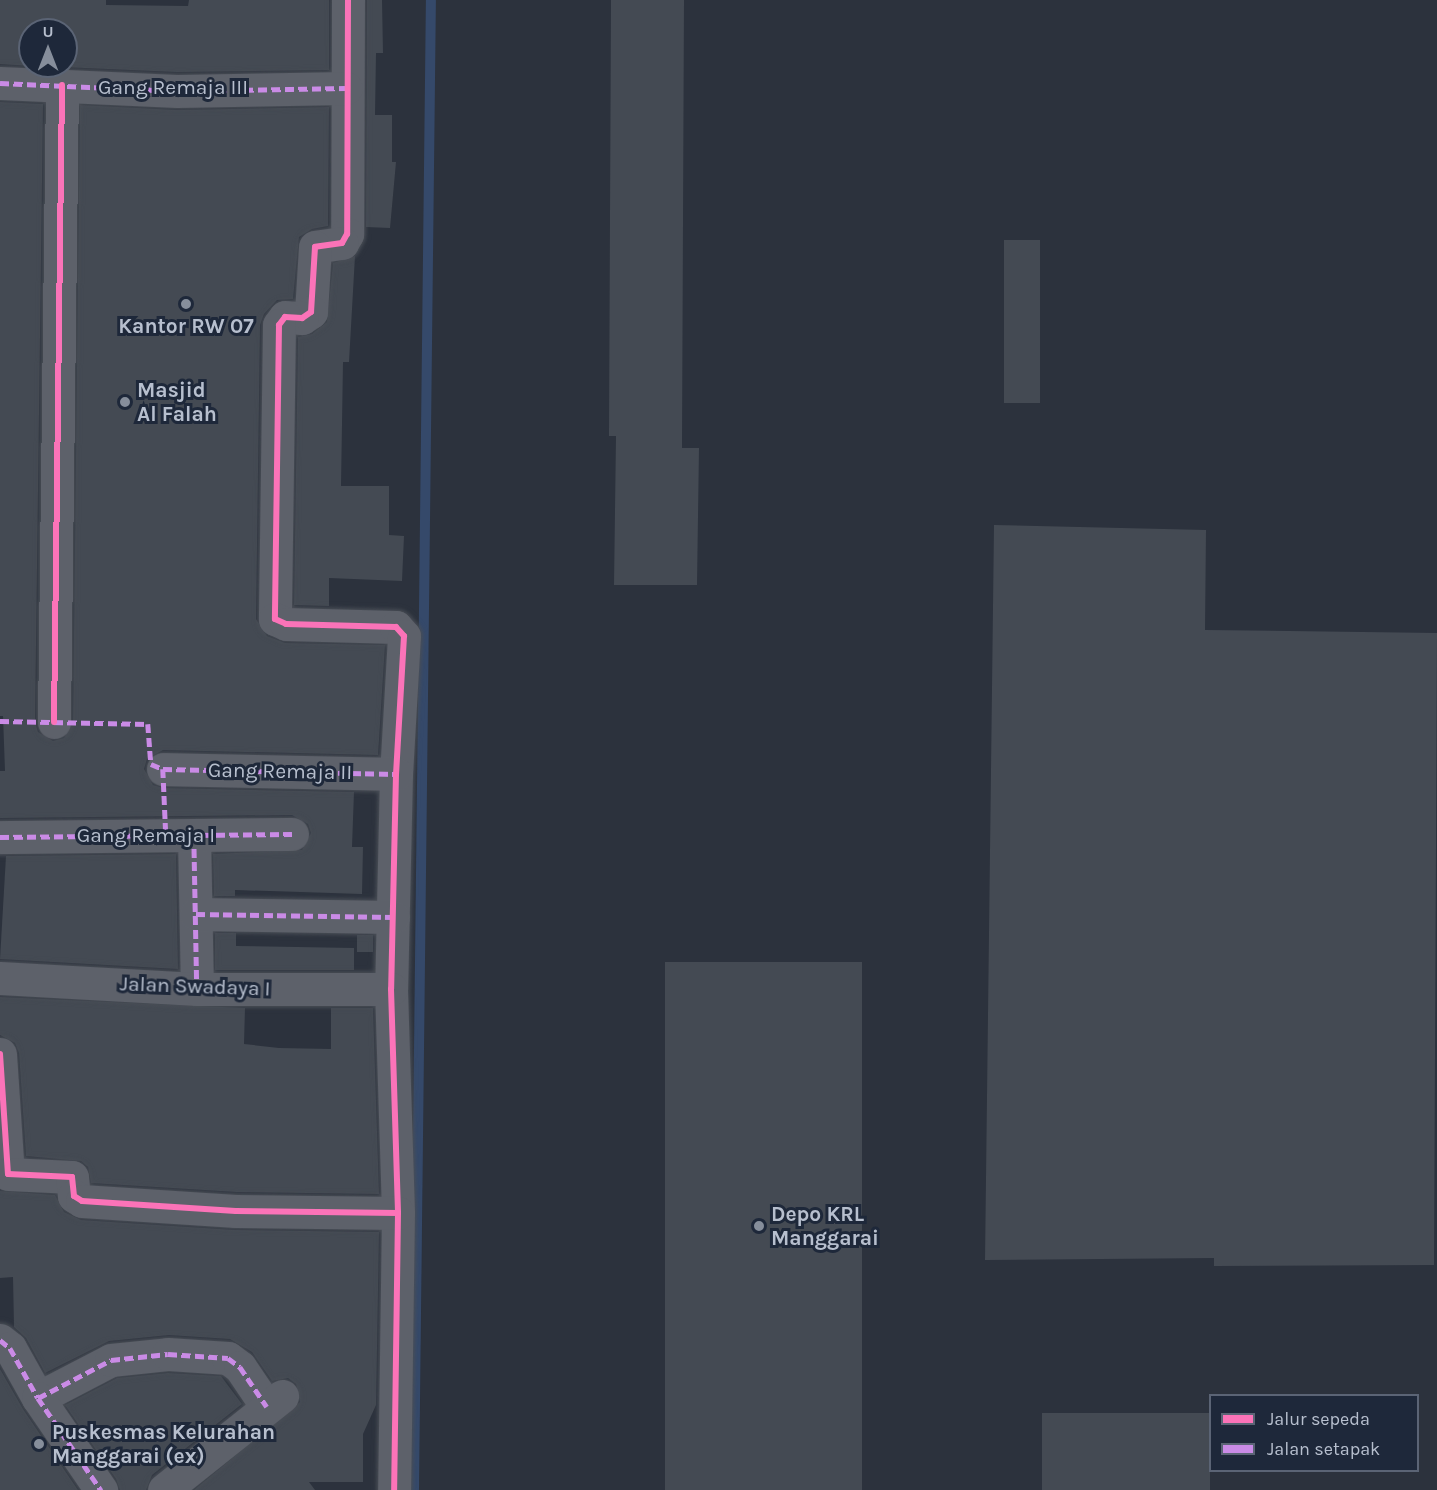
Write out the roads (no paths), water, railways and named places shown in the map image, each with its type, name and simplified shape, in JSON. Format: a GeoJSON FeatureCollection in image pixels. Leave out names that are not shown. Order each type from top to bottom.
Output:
{"type":"FeatureCollection","features":[{"type":"Feature","properties":{"kind":"street"},"geometry":{"type":"LineString","coordinates":[[348,0],[347,234],[342,243],[315,247],[310,312],[302,318],[285,316],[279,326],[275,619],[286,624],[391,627],[401,631],[402,698],[396,774],[391,989],[398,1214],[394,1490]]}},
{"type":"Feature","properties":{"kind":"street","name":"Gang Remaja III"},"geometry":{"type":"LineString","coordinates":[[0,83],[177,90],[346,88]]}},
{"type":"Feature","properties":{"kind":"street"},"geometry":{"type":"LineString","coordinates":[[54,722],[62,86]]}},
{"type":"Feature","properties":{"kind":"street","name":"Gang Remaja II"},"geometry":{"type":"LineString","coordinates":[[164,769],[396,774]]}},
{"type":"Feature","properties":{"kind":"street","name":"Gang Remaja I"},"geometry":{"type":"LineString","coordinates":[[0,837],[292,834]]}},
{"type":"Feature","properties":{"kind":"street"},"geometry":{"type":"LineString","coordinates":[[194,835],[197,989]]}},
{"type":"Feature","properties":{"kind":"street"},"geometry":{"type":"LineString","coordinates":[[196,915],[393,917]]}},
{"type":"Feature","properties":{"kind":"street","name":"Jalan Swadaya I"},"geometry":{"type":"LineString","coordinates":[[0,978],[197,989],[391,989]]}},
{"type":"Feature","properties":{"kind":"street"},"geometry":{"type":"LineString","coordinates":[[0,1054],[4,1178],[72,1177],[75,1199],[82,1201],[236,1211],[398,1214]]}},
{"type":"Feature","properties":{"kind":"street"},"geometry":{"type":"LineString","coordinates":[[0,1340],[10,1348],[38,1398],[101,1490]]}},
{"type":"Feature","properties":{"kind":"street"},"geometry":{"type":"LineString","coordinates":[[38,1398],[111,1360],[168,1354],[228,1358],[274,1401],[164,1490]]}},
{"type":"Feature","properties":{"kind":"waterway"},"geometry":{"type":"LineString","coordinates":[[414,1490],[431,0]]}},
{"type":"Feature","properties":{"kind":"place","name":"Kantor RW 07"},"geometry":{"type":"Point","coordinates":[186,304]}},
{"type":"Feature","properties":{"kind":"place","name":"Masjid Al Falah"},"geometry":{"type":"Point","coordinates":[125,402]}},
{"type":"Feature","properties":{"kind":"place","name":"Depo KRL Manggarai"},"geometry":{"type":"Point","coordinates":[759,1226]}},
{"type":"Feature","properties":{"kind":"place","name":"Puskesmas Kelurahan Manggarai (ex)"},"geometry":{"type":"Point","coordinates":[39,1444]}}]}
